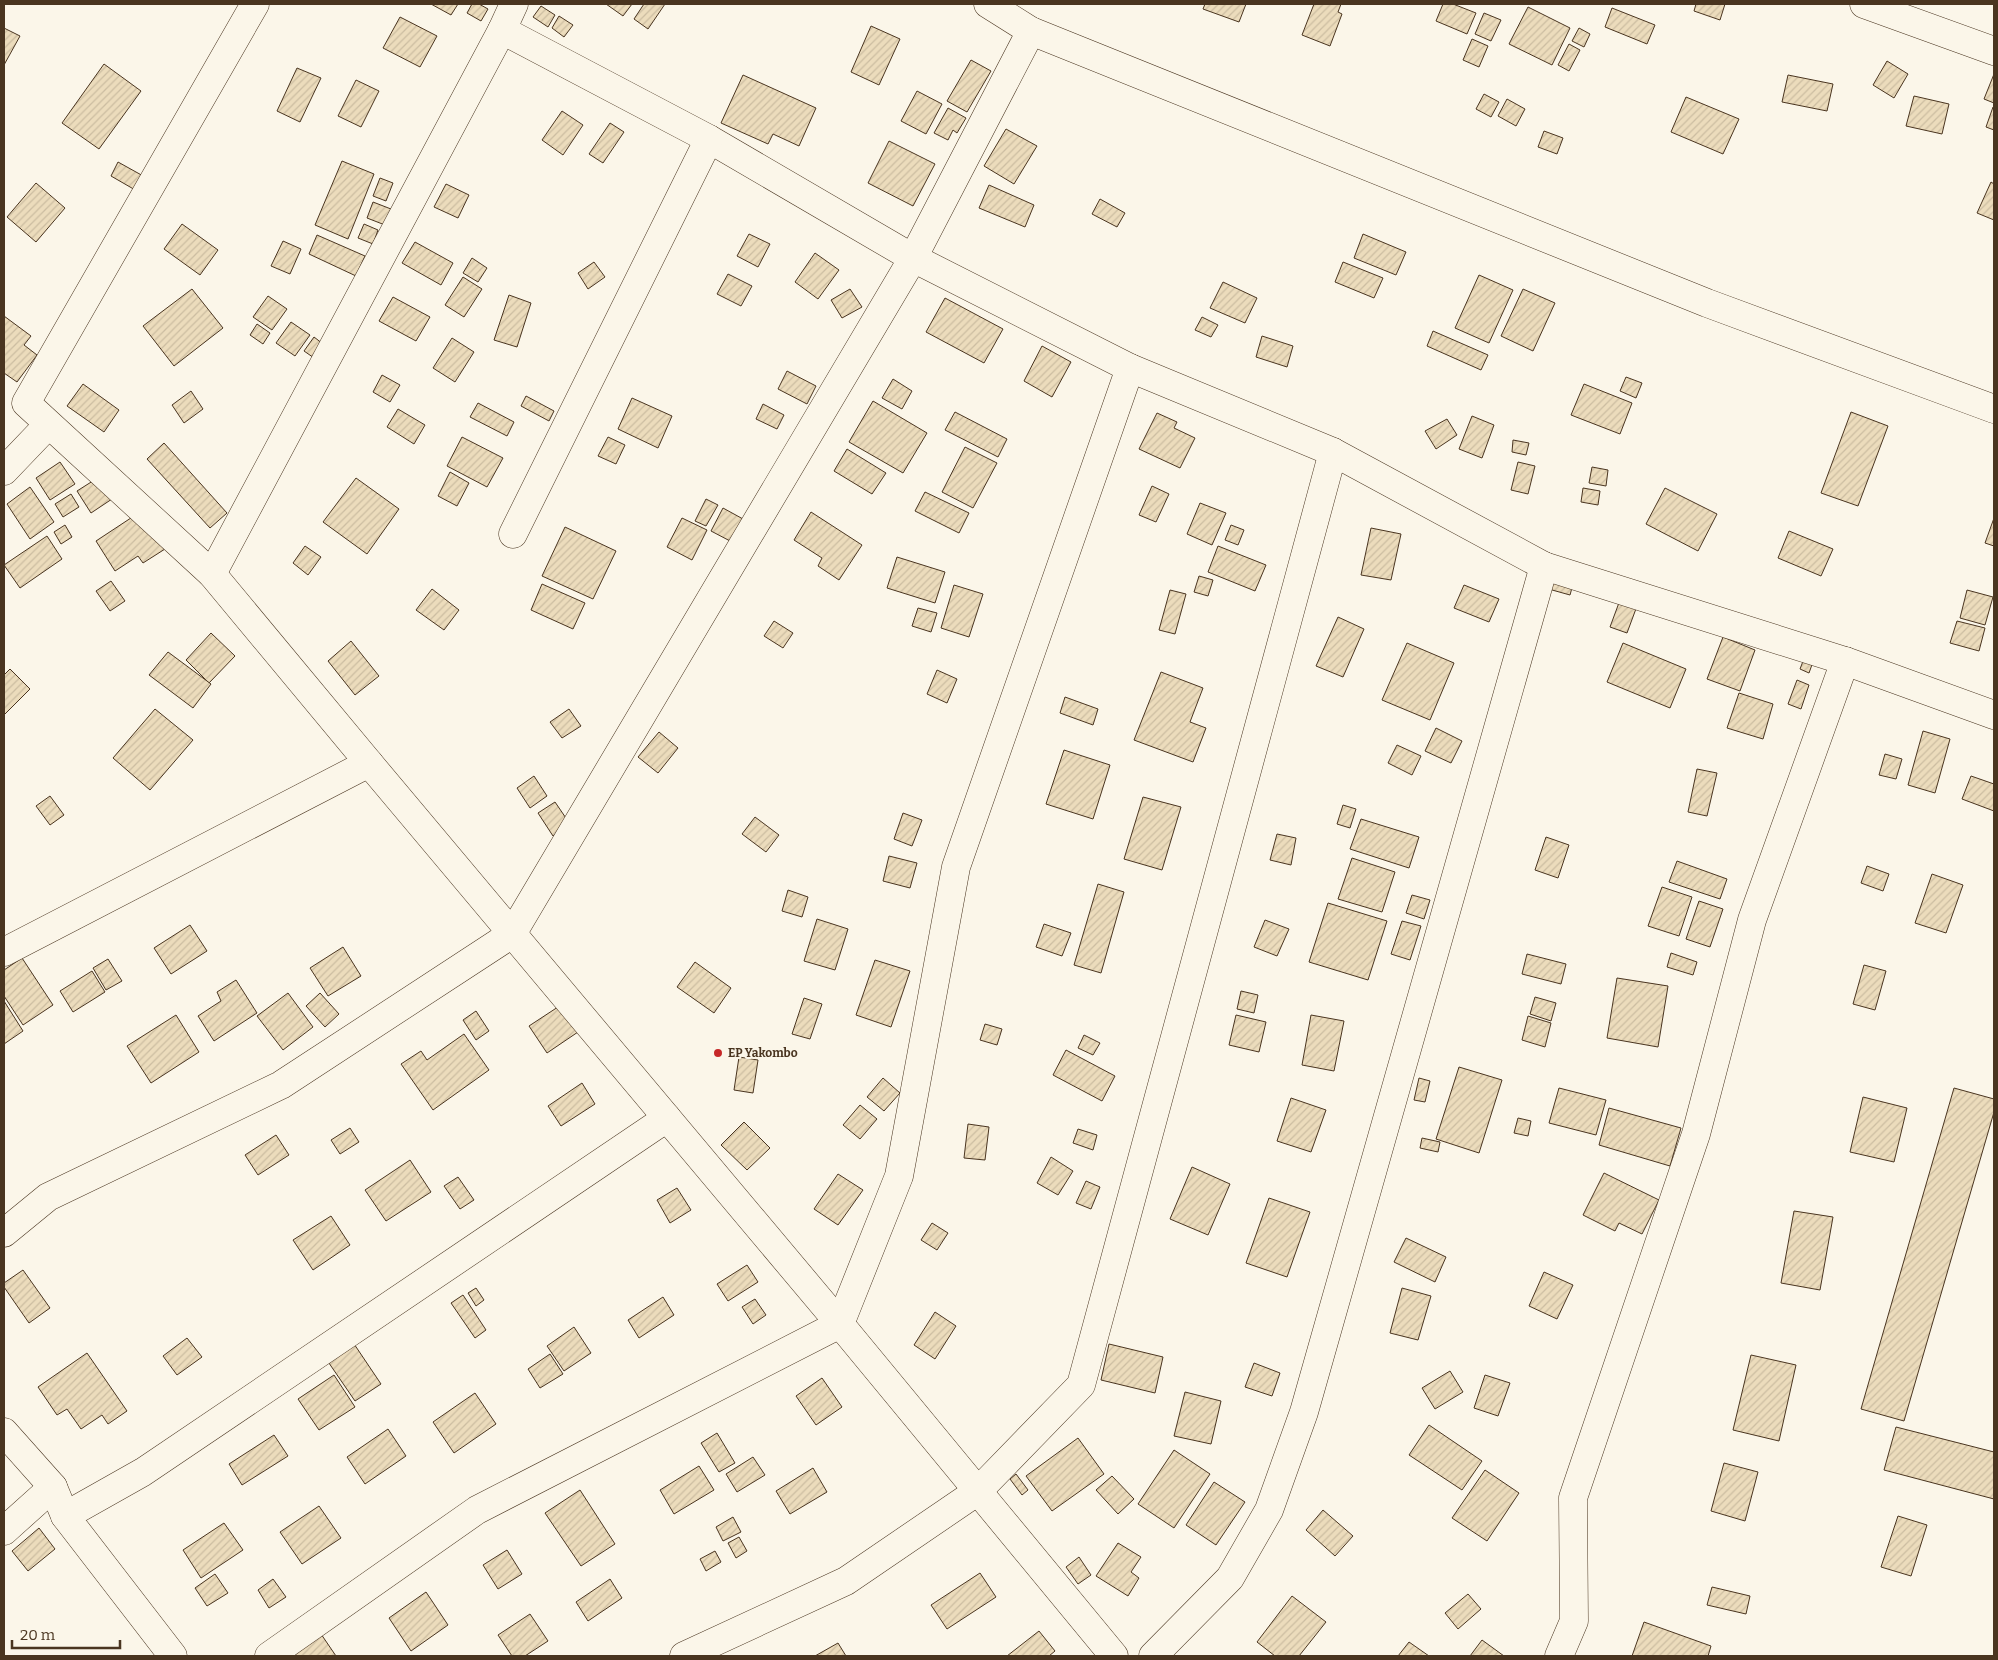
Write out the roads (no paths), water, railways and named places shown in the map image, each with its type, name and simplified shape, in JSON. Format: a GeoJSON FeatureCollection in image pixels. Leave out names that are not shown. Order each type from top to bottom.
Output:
{"type":"FeatureCollection","features":[{"type":"Feature","properties":{"kind":"street"},"geometry":{"type":"LineString","coordinates":[[255,4],[26,403],[212,574],[840,1324],[1114,1656]]}},
{"type":"Feature","properties":{"kind":"street"},"geometry":{"type":"LineString","coordinates":[[212,574],[502,30],[514,4]]}},
{"type":"Feature","properties":{"kind":"street"},"geometry":{"type":"LineString","coordinates":[[988,4],[1032,31],[1698,300],[1994,409]]}},
{"type":"Feature","properties":{"kind":"street"},"geometry":{"type":"LineString","coordinates":[[1864,4],[1994,51]]}},
{"type":"Feature","properties":{"kind":"street"},"geometry":{"type":"LineString","coordinates":[[502,30],[709,139],[913,258],[1130,368],[1333,452],[1544,566],[1845,661],[1994,715]]}},
{"type":"Feature","properties":{"kind":"street"},"geometry":{"type":"LineString","coordinates":[[4,1233],[48,1197],[281,1085],[512,934],[913,258],[1032,31]]}},
{"type":"Feature","properties":{"kind":"street"},"geometry":{"type":"LineString","coordinates":[[513,534],[709,139]]}},
{"type":"Feature","properties":{"kind":"street"},"geometry":{"type":"LineString","coordinates":[[269,1656],[478,1510],[840,1324],[899,1176],[956,867],[1130,368]]}},
{"type":"Feature","properties":{"kind":"street"},"geometry":{"type":"LineString","coordinates":[[4,471],[48,425]]}},
{"type":"Feature","properties":{"kind":"street"},"geometry":{"type":"LineString","coordinates":[[684,1656],[846,1581],[978,1491],[1081,1385],[1333,452]]}},
{"type":"Feature","properties":{"kind":"street"},"geometry":{"type":"LineString","coordinates":[[1153,1656],[1230,1578],[1269,1510],[1304,1412],[1544,566]]}},
{"type":"Feature","properties":{"kind":"street"},"geometry":{"type":"LineString","coordinates":[[1559,1656],[1574,1621],[1573,1498],[1696,1134],[1752,920],[1845,661]]}},
{"type":"Feature","properties":{"kind":"street"},"geometry":{"type":"LineString","coordinates":[[4,952],[369,763]]}},
{"type":"Feature","properties":{"kind":"street"},"geometry":{"type":"LineString","coordinates":[[65,1516],[143,1472],[666,1118]]}},
{"type":"Feature","properties":{"kind":"street"},"geometry":{"type":"LineString","coordinates":[[4,1432],[53,1487],[65,1516],[173,1656]]}},
{"type":"Feature","properties":{"kind":"street"},"geometry":{"type":"LineString","coordinates":[[4,1531],[53,1487]]}},
{"type":"Feature","properties":{"kind":"place","name":"EP Yakombo"},"geometry":{"type":"Point","coordinates":[718,1053]}}]}
